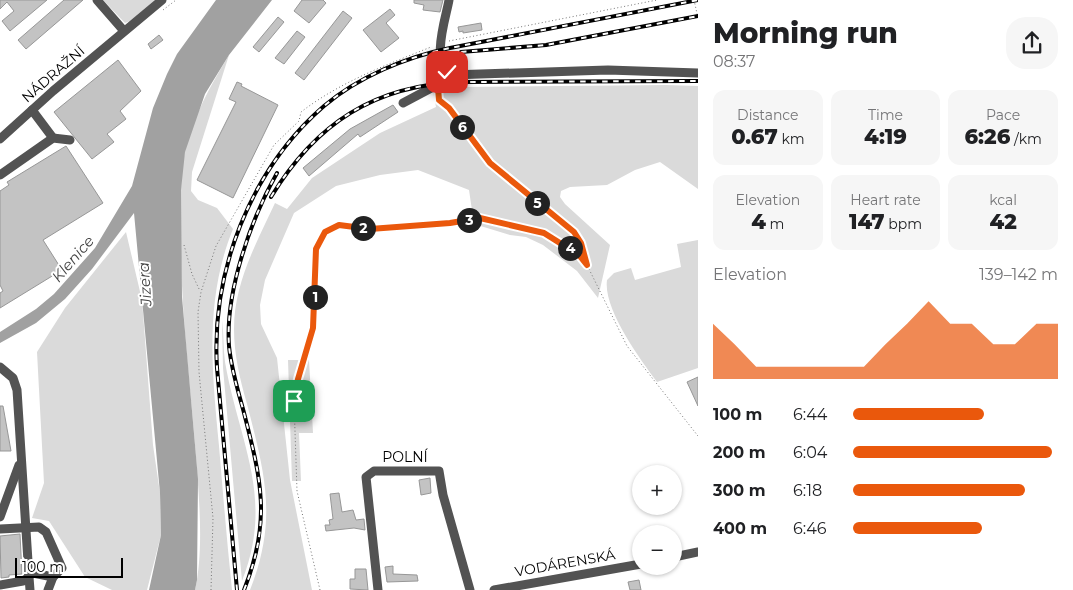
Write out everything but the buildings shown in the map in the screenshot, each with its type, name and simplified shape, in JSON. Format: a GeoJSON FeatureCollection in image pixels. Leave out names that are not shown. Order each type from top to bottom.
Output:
{"type":"FeatureCollection","features":[{"type":"Feature","properties":{"kind":"street"},"geometry":{"type":"LineString","coordinates":[[97,0],[124,31]]}},
{"type":"Feature","properties":{"kind":"street","name":"NÁDRAŽNÍ"},"geometry":{"type":"LineString","coordinates":[[0,139],[162,0]]}},
{"type":"Feature","properties":{"kind":"street"},"geometry":{"type":"LineString","coordinates":[[449,0],[440,42],[445,69],[449,74],[455,76],[608,70],[698,73]]}},
{"type":"Feature","properties":{"kind":"street"},"geometry":{"type":"LineString","coordinates":[[403,103],[435,86],[449,74]]}},
{"type":"Feature","properties":{"kind":"street"},"geometry":{"type":"LineString","coordinates":[[32,110],[53,138]]}},
{"type":"Feature","properties":{"kind":"street"},"geometry":{"type":"LineString","coordinates":[[0,174],[53,138],[70,140]]}},
{"type":"Feature","properties":{"kind":"street"},"geometry":{"type":"LineString","coordinates":[[0,367],[13,378],[17,390],[20,460],[30,590]]}},
{"type":"Feature","properties":{"kind":"street"},"geometry":{"type":"LineString","coordinates":[[0,517],[20,460]]}},
{"type":"Feature","properties":{"kind":"street","name":"POLNÍ"},"geometry":{"type":"LineString","coordinates":[[378,590],[366,477],[374,471],[439,471],[443,495],[468,590]]}},
{"type":"Feature","properties":{"kind":"street"},"geometry":{"type":"LineString","coordinates":[[0,529],[39,527],[46,532],[62,564],[62,568],[52,576],[48,590]]}},
{"type":"Feature","properties":{"kind":"street"},"geometry":{"type":"LineString","coordinates":[[682,555],[698,552]]}},
{"type":"Feature","properties":{"kind":"street","name":"VODÁRENSKÁ"},"geometry":{"type":"LineString","coordinates":[[494,590],[632,566]]}},
{"type":"Feature","properties":{"kind":"street"},"geometry":{"type":"LineString","coordinates":[[28,574],[52,576]]}},
{"type":"Feature","properties":{"kind":"street"},"geometry":{"type":"LineString","coordinates":[[0,585],[23,581],[28,574]]}},
{"type":"Feature","properties":{"kind":"path"},"geometry":{"type":"LineString","coordinates":[[211,590],[213,518],[199,372],[198,312],[201,292],[216,246],[274,145],[299,121],[301,112],[320,98],[368,72],[440,42],[657,0]]}},
{"type":"Feature","properties":{"kind":"path"},"geometry":{"type":"LineString","coordinates":[[694,0],[698,18]]}},
{"type":"Feature","properties":{"kind":"path"},"geometry":{"type":"LineString","coordinates":[[435,86],[438,88],[439,100],[449,108],[490,163],[574,232],[581,243],[587,265],[628,346],[698,436]]}},
{"type":"Feature","properties":{"kind":"path"},"geometry":{"type":"LineString","coordinates":[[320,590],[297,491],[294,401],[298,379],[313,328],[316,249],[319,239],[332,228],[339,225],[370,229],[450,223],[480,218],[544,233],[579,255],[587,265]]}},
{"type":"Feature","properties":{"kind":"path"},"geometry":{"type":"LineString","coordinates":[[184,245],[192,274],[201,292]]}},
{"type":"Feature","properties":{"kind":"shaded area"},"geometry":{"type":"Polygon","coordinates":[[[103,0],[155,0],[125,23],[103,0]]]}},
{"type":"Feature","properties":{"kind":"shaded area"},"geometry":{"type":"Polygon","coordinates":[[[229,55],[192,172],[191,191],[198,200],[217,208],[233,229],[218,282],[212,336],[214,391],[232,590],[195,590],[198,574],[200,524],[182,279],[181,194],[183,159],[188,138],[198,113],[209,89],[229,55]]]}},
{"type":"Feature","properties":{"kind":"shaded area"},"geometry":{"type":"Polygon","coordinates":[[[698,86],[698,189],[660,162],[635,170],[607,185],[570,187],[561,191],[560,197],[565,204],[610,245],[598,298],[577,271],[543,245],[526,237],[510,235],[474,224],[469,190],[418,170],[380,175],[336,186],[294,213],[265,280],[260,305],[261,324],[277,358],[290,480],[312,590],[250,590],[259,564],[264,541],[266,497],[259,453],[236,358],[234,339],[235,312],[247,264],[275,203],[287,209],[312,178],[380,133],[436,107],[433,91],[462,87],[698,86]]]}},
{"type":"Feature","properties":{"kind":"shaded area"},"geometry":{"type":"Polygon","coordinates":[[[126,232],[142,300],[153,445],[160,493],[161,535],[147,590],[112,590],[85,577],[49,521],[32,518],[44,483],[37,352],[65,308],[126,232]]]}},
{"type":"Feature","properties":{"kind":"shaded area"},"geometry":{"type":"Polygon","coordinates":[[[698,240],[698,368],[657,382],[624,333],[617,319],[607,292],[607,280],[614,273],[631,268],[635,280],[681,267],[677,244],[698,240]]]}},
{"type":"Feature","properties":{"kind":"shaded area"},"geometry":{"type":"Polygon","coordinates":[[[222,320],[225,362],[251,470],[255,496],[255,523],[251,551],[242,581],[223,368],[222,320]]]}},
{"type":"Feature","properties":{"kind":"shaded area"},"geometry":{"type":"Polygon","coordinates":[[[288,360],[309,360],[313,433],[299,433],[301,481],[292,481],[288,360]]]}},
{"type":"Feature","properties":{"kind":"water","name":"Jizera"},"geometry":{"type":"Polygon","coordinates":[[[216,0],[272,0],[229,55],[205,94],[185,152],[181,190],[182,297],[198,479],[197,580],[195,590],[149,590],[161,535],[160,493],[134,213],[92,269],[65,299],[36,323],[0,343],[0,332],[36,309],[54,294],[95,248],[132,186],[153,108],[167,74],[177,54],[216,0]]]}},
{"type":"Feature","properties":{"kind":"railway"},"geometry":{"type":"LineString","coordinates":[[237,590],[217,368],[217,332],[221,296],[229,260],[240,225],[256,192],[275,160],[298,132],[324,106],[367,77],[400,63],[450,48],[698,0]]}},
{"type":"Feature","properties":{"kind":"railway"},"geometry":{"type":"LineString","coordinates":[[461,52],[546,45],[698,16]]}},
{"type":"Feature","properties":{"kind":"railway"},"geometry":{"type":"LineString","coordinates":[[271,197],[308,148],[328,129],[351,113],[375,100],[401,91],[430,85],[461,82],[698,81]]}},
{"type":"Feature","properties":{"kind":"railway"},"geometry":{"type":"LineString","coordinates":[[244,590],[253,565],[258,542],[261,499],[255,457],[231,362],[229,325],[231,303],[242,256],[258,212],[277,173]]}},
{"type":"Feature","properties":{"kind":"route"},"geometry":{"type":"LineString","coordinates":[[294,401],[298,379],[310,345],[313,328],[316,249],[319,239],[332,228],[339,225],[370,229],[423,226],[480,218],[544,233],[563,243],[579,255],[587,265],[581,243],[574,232],[490,163],[446,104],[439,100],[438,88],[435,86],[449,74],[447,72]]}},
{"type":"Feature","properties":{"kind":"water label","name":"Klenice"},"geometry":{"type":"Point","coordinates":[73,259]}}]}
